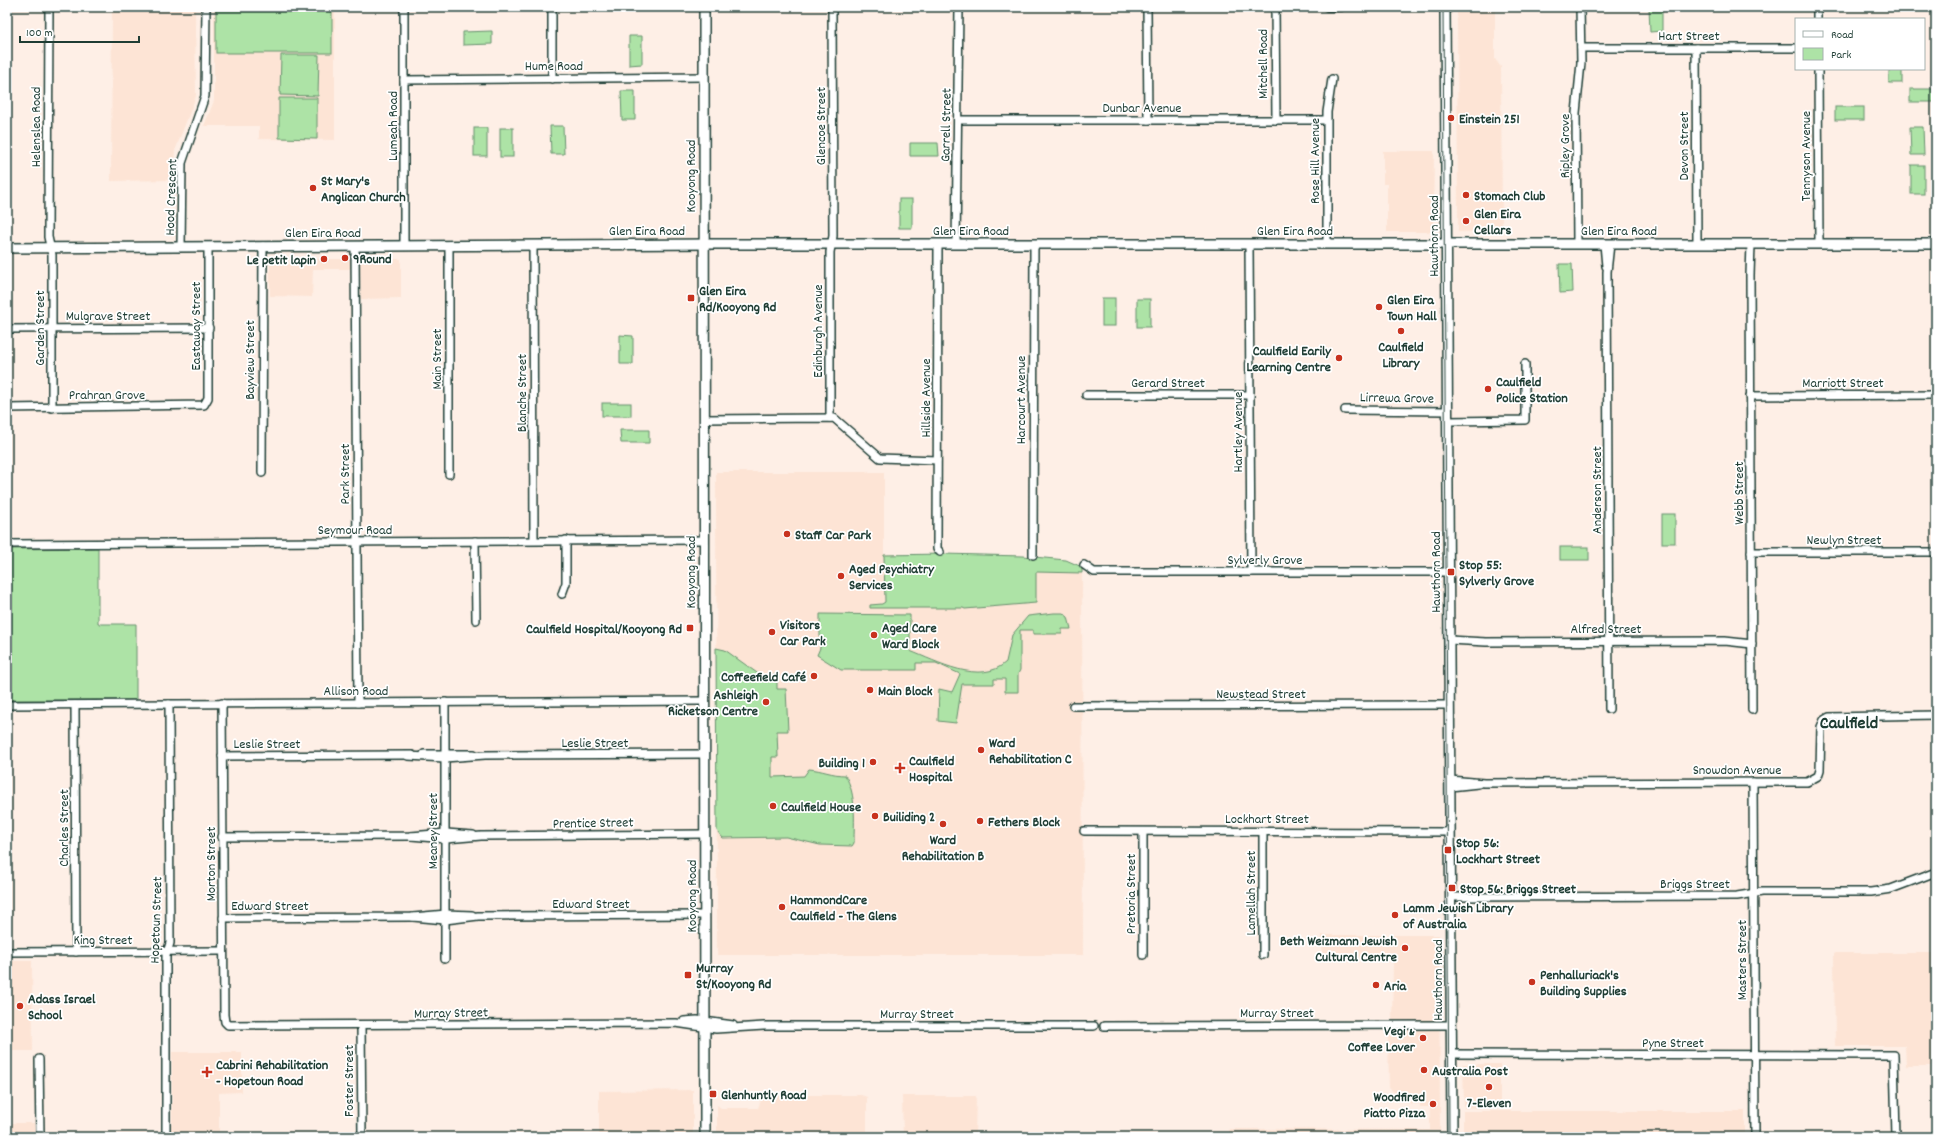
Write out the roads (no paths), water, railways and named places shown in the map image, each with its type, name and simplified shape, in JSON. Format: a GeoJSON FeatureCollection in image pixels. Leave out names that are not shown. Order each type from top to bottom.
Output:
{"type":"FeatureCollection","features":[{"type":"Feature","properties":{"kind":"main road","name":"Kooyong Road"},"geometry":{"type":"LineString","coordinates":[[704,7],[705,1137]]}},
{"type":"Feature","properties":{"kind":"main road","name":"Hawthorn Road"},"geometry":{"type":"LineString","coordinates":[[1445,7],[1452,1137]]}},
{"type":"Feature","properties":{"kind":"main road","name":"Glen Eira Road"},"geometry":{"type":"LineString","coordinates":[[7,248],[704,244],[1936,244]]}},
{"type":"Feature","properties":{"kind":"street","name":"Helenslea Road"},"geometry":{"type":"LineString","coordinates":[[49,7],[48,240],[50,247]]}},
{"type":"Feature","properties":{"kind":"street","name":"Hood Crescent"},"geometry":{"type":"LineString","coordinates":[[181,247],[182,163],[205,96],[206,7]]}},
{"type":"Feature","properties":{"kind":"street","name":"Lumeah Road"},"geometry":{"type":"LineString","coordinates":[[404,7],[404,245]]}},
{"type":"Feature","properties":{"kind":"street"},"geometry":{"type":"LineString","coordinates":[[552,7],[552,79]]}},
{"type":"Feature","properties":{"kind":"street","name":"Glencoe Street"},"geometry":{"type":"LineString","coordinates":[[831,244],[833,236],[832,7]]}},
{"type":"Feature","properties":{"kind":"street","name":"Garrell Street"},"geometry":{"type":"LineString","coordinates":[[956,244],[959,7]]}},
{"type":"Feature","properties":{"kind":"street"},"geometry":{"type":"LineString","coordinates":[[1147,7],[1148,120]]}},
{"type":"Feature","properties":{"kind":"street","name":"Mitchell Road"},"geometry":{"type":"LineString","coordinates":[[1275,7],[1276,120]]}},
{"type":"Feature","properties":{"kind":"street"},"geometry":{"type":"LineString","coordinates":[[1327,7],[1341,7]]}},
{"type":"Feature","properties":{"kind":"street","name":"Ripley Grove"},"geometry":{"type":"LineString","coordinates":[[1577,244],[1576,113],[1581,70],[1580,7]]}},
{"type":"Feature","properties":{"kind":"street"},"geometry":{"type":"LineString","coordinates":[[1817,7],[1818,18]]}},
{"type":"Feature","properties":{"kind":"street","name":"Hart Street"},"geometry":{"type":"LineString","coordinates":[[1581,48],[1795,48]]}},
{"type":"Feature","properties":{"kind":"street","name":"Devon Street"},"geometry":{"type":"LineString","coordinates":[[1696,48],[1697,244]]}},
{"type":"Feature","properties":{"kind":"street","name":"Tennyson Avenue"},"geometry":{"type":"LineString","coordinates":[[1818,70],[1819,244]]}},
{"type":"Feature","properties":{"kind":"street","name":"Hume Road"},"geometry":{"type":"LineString","coordinates":[[404,80],[704,77]]}},
{"type":"Feature","properties":{"kind":"street","name":"Rose Hill Avenue"},"geometry":{"type":"LineString","coordinates":[[1327,244],[1326,120],[1332,79]]}},
{"type":"Feature","properties":{"kind":"street","name":"Dunbar Avenue"},"geometry":{"type":"LineString","coordinates":[[958,120],[1326,120]]}},
{"type":"Feature","properties":{"kind":"street","name":"Edinburgh Avenue"},"geometry":{"type":"LineString","coordinates":[[830,418],[831,244]]}},
{"type":"Feature","properties":{"kind":"street","name":"Hillside Avenue"},"geometry":{"type":"LineString","coordinates":[[938,244],[937,549],[940,552]]}},
{"type":"Feature","properties":{"kind":"street","name":"Harcourt Avenue"},"geometry":{"type":"LineString","coordinates":[[1033,555],[1034,244]]}},
{"type":"Feature","properties":{"kind":"street","name":"Hartley Avenue"},"geometry":{"type":"LineString","coordinates":[[1249,244],[1250,572]]}},
{"type":"Feature","properties":{"kind":"street","name":"Anderson Street"},"geometry":{"type":"LineString","coordinates":[[1607,244],[1610,709]]}},
{"type":"Feature","properties":{"kind":"street","name":"Webb Street"},"geometry":{"type":"LineString","coordinates":[[1749,244],[1752,710]]}},
{"type":"Feature","properties":{"kind":"street","name":"Main Street"},"geometry":{"type":"LineString","coordinates":[[449,245],[449,474]]}},
{"type":"Feature","properties":{"kind":"street","name":"Blanche Street"},"geometry":{"type":"LineString","coordinates":[[533,245],[534,540]]}},
{"type":"Feature","properties":{"kind":"street","name":"Bayview Street"},"geometry":{"type":"LineString","coordinates":[[262,246],[262,473]]}},
{"type":"Feature","properties":{"kind":"street","name":"Park Street"},"geometry":{"type":"LineString","coordinates":[[356,246],[358,703]]}},
{"type":"Feature","properties":{"kind":"street","name":"Garden Street"},"geometry":{"type":"LineString","coordinates":[[50,247],[52,255],[52,408]]}},
{"type":"Feature","properties":{"kind":"street","name":"Eastaway Street"},"geometry":{"type":"LineString","coordinates":[[206,404],[208,398],[209,328],[208,247]]}},
{"type":"Feature","properties":{"kind":"street","name":"Mulgrave Street"},"geometry":{"type":"LineString","coordinates":[[7,329],[209,328]]}},
{"type":"Feature","properties":{"kind":"street"},"geometry":{"type":"LineString","coordinates":[[1448,421],[1526,420],[1525,364]]}},
{"type":"Feature","properties":{"kind":"street","name":"Gerard Street"},"geometry":{"type":"LineString","coordinates":[[1086,395],[1250,395]]}},
{"type":"Feature","properties":{"kind":"street","name":"Marriott Street"},"geometry":{"type":"LineString","coordinates":[[1750,396],[1936,395]]}},
{"type":"Feature","properties":{"kind":"street","name":"Prahran Grove"},"geometry":{"type":"LineString","coordinates":[[7,408],[199,407],[206,404]]}},
{"type":"Feature","properties":{"kind":"street","name":"Lirrewa Grove"},"geometry":{"type":"LineString","coordinates":[[1345,410],[1448,411]]}},
{"type":"Feature","properties":{"kind":"street"},"geometry":{"type":"LineString","coordinates":[[704,419],[830,418],[843,424],[880,458],[937,460]]}},
{"type":"Feature","properties":{"kind":"street"},"geometry":{"type":"LineString","coordinates":[[562,594],[566,582],[566,540]]}},
{"type":"Feature","properties":{"kind":"street","name":"Seymour Road"},"geometry":{"type":"LineString","coordinates":[[7,544],[704,540]]}},
{"type":"Feature","properties":{"kind":"street"},"geometry":{"type":"LineString","coordinates":[[475,541],[476,620]]}},
{"type":"Feature","properties":{"kind":"street","name":"Newlyn Street"},"geometry":{"type":"LineString","coordinates":[[1751,552],[1936,552]]}},
{"type":"Feature","properties":{"kind":"street","name":"Sylverly Grove"},"geometry":{"type":"LineString","coordinates":[[1084,565],[1094,572],[1448,572]]}},
{"type":"Feature","properties":{"kind":"street","name":"Alfred Street"},"geometry":{"type":"LineString","coordinates":[[1449,642],[1752,641]]}},
{"type":"Feature","properties":{"kind":"street","name":"Allison Road"},"geometry":{"type":"LineString","coordinates":[[7,705],[704,701]]}},
{"type":"Feature","properties":{"kind":"street","name":"Meaney Street"},"geometry":{"type":"LineString","coordinates":[[445,702],[445,959]]}},
{"type":"Feature","properties":{"kind":"street","name":"Charles Street"},"geometry":{"type":"LineString","coordinates":[[75,704],[76,952]]}},
{"type":"Feature","properties":{"kind":"street","name":"Hopetoun Street"},"geometry":{"type":"LineString","coordinates":[[166,1137],[166,956],[170,943],[169,704]]}},
{"type":"Feature","properties":{"kind":"street","name":"Morton Street"},"geometry":{"type":"LineString","coordinates":[[222,704],[223,951],[224,1019],[226,1024]]}},
{"type":"Feature","properties":{"kind":"street","name":"Newstead Street"},"geometry":{"type":"LineString","coordinates":[[1073,706],[1449,705]]}},
{"type":"Feature","properties":{"kind":"street","name":"Snowdon Avenue"},"geometry":{"type":"LineString","coordinates":[[1450,784],[1470,786],[1484,783],[1807,782],[1818,776],[1820,770],[1821,727],[1824,720],[1829,717],[1936,715]]}},
{"type":"Feature","properties":{"kind":"street","name":"Leslie Street"},"geometry":{"type":"LineString","coordinates":[[222,756],[704,754]]}},
{"type":"Feature","properties":{"kind":"street","name":"Masters Street"},"geometry":{"type":"LineString","coordinates":[[1753,782],[1755,1137]]}},
{"type":"Feature","properties":{"kind":"street","name":"Lockhart Street"},"geometry":{"type":"LineString","coordinates":[[1084,831],[1450,832]]}},
{"type":"Feature","properties":{"kind":"street","name":"Pretoria Street"},"geometry":{"type":"LineString","coordinates":[[1143,832],[1143,956]]}},
{"type":"Feature","properties":{"kind":"street","name":"Lamellah Street"},"geometry":{"type":"LineString","coordinates":[[1263,832],[1263,955]]}},
{"type":"Feature","properties":{"kind":"street","name":"Prentice Street"},"geometry":{"type":"LineString","coordinates":[[222,837],[705,834]]}},
{"type":"Feature","properties":{"kind":"street","name":"Briggs Street"},"geometry":{"type":"LineString","coordinates":[[1450,896],[1737,896],[1762,892],[1871,892],[1891,889],[1936,872]]}},
{"type":"Feature","properties":{"kind":"street","name":"Edward Street"},"geometry":{"type":"LineString","coordinates":[[223,918],[446,917],[467,914],[478,916],[705,915]]}},
{"type":"Feature","properties":{"kind":"street","name":"King Street"},"geometry":{"type":"LineString","coordinates":[[7,952],[223,951]]}},
{"type":"Feature","properties":{"kind":"street","name":"Murray Street"},"geometry":{"type":"LineString","coordinates":[[226,1024],[236,1026],[676,1023],[689,1020],[705,1024],[739,1026],[1094,1026]]}},
{"type":"Feature","properties":{"kind":"street","name":"Foster Street"},"geometry":{"type":"LineString","coordinates":[[361,1025],[362,1137]]}},
{"type":"Feature","properties":{"kind":"street","name":"Murray Street"},"geometry":{"type":"LineString","coordinates":[[1104,1026],[1451,1025]]}},
{"type":"Feature","properties":{"kind":"street","name":"Pyne Street"},"geometry":{"type":"LineString","coordinates":[[1451,1054],[1894,1055],[1896,1136]]}},
{"type":"Feature","properties":{"kind":"street"},"geometry":{"type":"LineString","coordinates":[[39,1059],[40,1137]]}},
{"type":"Feature","properties":{"kind":"tram line"},"geometry":{"type":"LineString","coordinates":[[1443,7],[1449,1137]]}},
{"type":"Feature","properties":{"kind":"place","name":"Einstein 251"},"geometry":{"type":"Point","coordinates":[1451,118]}},
{"type":"Feature","properties":{"kind":"place","name":"St Mary's Anglican Church"},"geometry":{"type":"Point","coordinates":[313,188]}},
{"type":"Feature","properties":{"kind":"place","name":"Stomach Club"},"geometry":{"type":"Point","coordinates":[1466,195]}},
{"type":"Feature","properties":{"kind":"place","name":"Glen Eira Cellars"},"geometry":{"type":"Point","coordinates":[1466,221]}},
{"type":"Feature","properties":{"kind":"place","name":"9Round"},"geometry":{"type":"Point","coordinates":[345,258]}},
{"type":"Feature","properties":{"kind":"place","name":"Le petit lapin"},"geometry":{"type":"Point","coordinates":[324,259]}},
{"type":"Feature","properties":{"kind":"place","name":"Glen Eira Rd/Kooyong Rd"},"geometry":{"type":"Point","coordinates":[691,298]}},
{"type":"Feature","properties":{"kind":"place","name":"Glen Eira Town Hall"},"geometry":{"type":"Point","coordinates":[1379,307]}},
{"type":"Feature","properties":{"kind":"place","name":"Caulfield Library"},"geometry":{"type":"Point","coordinates":[1401,331]}},
{"type":"Feature","properties":{"kind":"place","name":"Caulfield Earily Learning Centre"},"geometry":{"type":"Point","coordinates":[1339,358]}},
{"type":"Feature","properties":{"kind":"place","name":"Caulfield Police Station"},"geometry":{"type":"Point","coordinates":[1488,389]}},
{"type":"Feature","properties":{"kind":"place","name":"Staff Car Park"},"geometry":{"type":"Point","coordinates":[787,534]}},
{"type":"Feature","properties":{"kind":"place","name":"Stop 55: Sylverly Grove"},"geometry":{"type":"Point","coordinates":[1451,572]}},
{"type":"Feature","properties":{"kind":"place","name":"Aged Psychiatry Services"},"geometry":{"type":"Point","coordinates":[841,576]}},
{"type":"Feature","properties":{"kind":"place","name":"Caulfield Hospital/Kooyong Rd"},"geometry":{"type":"Point","coordinates":[690,628]}},
{"type":"Feature","properties":{"kind":"place","name":"Visitors Car Park"},"geometry":{"type":"Point","coordinates":[772,632]}},
{"type":"Feature","properties":{"kind":"place","name":"Aged Care Ward Block"},"geometry":{"type":"Point","coordinates":[874,635]}},
{"type":"Feature","properties":{"kind":"place","name":"Coffeefield Café"},"geometry":{"type":"Point","coordinates":[814,676]}},
{"type":"Feature","properties":{"kind":"place","name":"Main Block"},"geometry":{"type":"Point","coordinates":[870,690]}},
{"type":"Feature","properties":{"kind":"place","name":"Ashleigh Ricketson Centre"},"geometry":{"type":"Point","coordinates":[766,702]}},
{"type":"Feature","properties":{"kind":"place","name":"Ward Rehabilitation C"},"geometry":{"type":"Point","coordinates":[981,750]}},
{"type":"Feature","properties":{"kind":"place","name":"Building 1"},"geometry":{"type":"Point","coordinates":[873,762]}},
{"type":"Feature","properties":{"kind":"place","name":"Caulfield Hospital"},"geometry":{"type":"Point","coordinates":[900,768]}},
{"type":"Feature","properties":{"kind":"place","name":"Caulfield House"},"geometry":{"type":"Point","coordinates":[773,806]}},
{"type":"Feature","properties":{"kind":"place","name":"Builiding 2"},"geometry":{"type":"Point","coordinates":[875,816]}},
{"type":"Feature","properties":{"kind":"place","name":"Fethers Block"},"geometry":{"type":"Point","coordinates":[980,821]}},
{"type":"Feature","properties":{"kind":"place","name":"Ward Rehabilitation B"},"geometry":{"type":"Point","coordinates":[943,824]}},
{"type":"Feature","properties":{"kind":"place","name":"Stop 56: Lockhart Street"},"geometry":{"type":"Point","coordinates":[1448,850]}},
{"type":"Feature","properties":{"kind":"place","name":"Stop 56: Briggs Street"},"geometry":{"type":"Point","coordinates":[1452,888]}},
{"type":"Feature","properties":{"kind":"place","name":"HammondCare Caulfield - The Glens"},"geometry":{"type":"Point","coordinates":[782,907]}},
{"type":"Feature","properties":{"kind":"place","name":"Lamm Jewish Library of Australia"},"geometry":{"type":"Point","coordinates":[1395,915]}},
{"type":"Feature","properties":{"kind":"place","name":"Beth Weizmann Jewish Cultural Centre"},"geometry":{"type":"Point","coordinates":[1405,948]}},
{"type":"Feature","properties":{"kind":"place","name":"Murray St/Kooyong Rd"},"geometry":{"type":"Point","coordinates":[688,975]}},
{"type":"Feature","properties":{"kind":"place","name":"Penhalluriack's Building Supplies"},"geometry":{"type":"Point","coordinates":[1532,982]}},
{"type":"Feature","properties":{"kind":"place","name":"Aria"},"geometry":{"type":"Point","coordinates":[1376,985]}},
{"type":"Feature","properties":{"kind":"place","name":"Adass Israel School"},"geometry":{"type":"Point","coordinates":[20,1006]}},
{"type":"Feature","properties":{"kind":"place","name":"Vegi & Coffee Lover"},"geometry":{"type":"Point","coordinates":[1423,1038]}},
{"type":"Feature","properties":{"kind":"place","name":"Australia Post"},"geometry":{"type":"Point","coordinates":[1424,1070]}},
{"type":"Feature","properties":{"kind":"place","name":"Cabrini Rehabilitation - Hopetoun Road"},"geometry":{"type":"Point","coordinates":[207,1072]}},
{"type":"Feature","properties":{"kind":"place","name":"7-Eleven"},"geometry":{"type":"Point","coordinates":[1489,1087]}},
{"type":"Feature","properties":{"kind":"place","name":"Glenhuntly Road"},"geometry":{"type":"Point","coordinates":[713,1094]}},
{"type":"Feature","properties":{"kind":"place","name":"Woodfired Piatto Pizza"},"geometry":{"type":"Point","coordinates":[1433,1104]}},
{"type":"Feature","properties":{"kind":"district","name":"Caulfield"},"geometry":{"type":"Point","coordinates":[1849,722]}}]}
